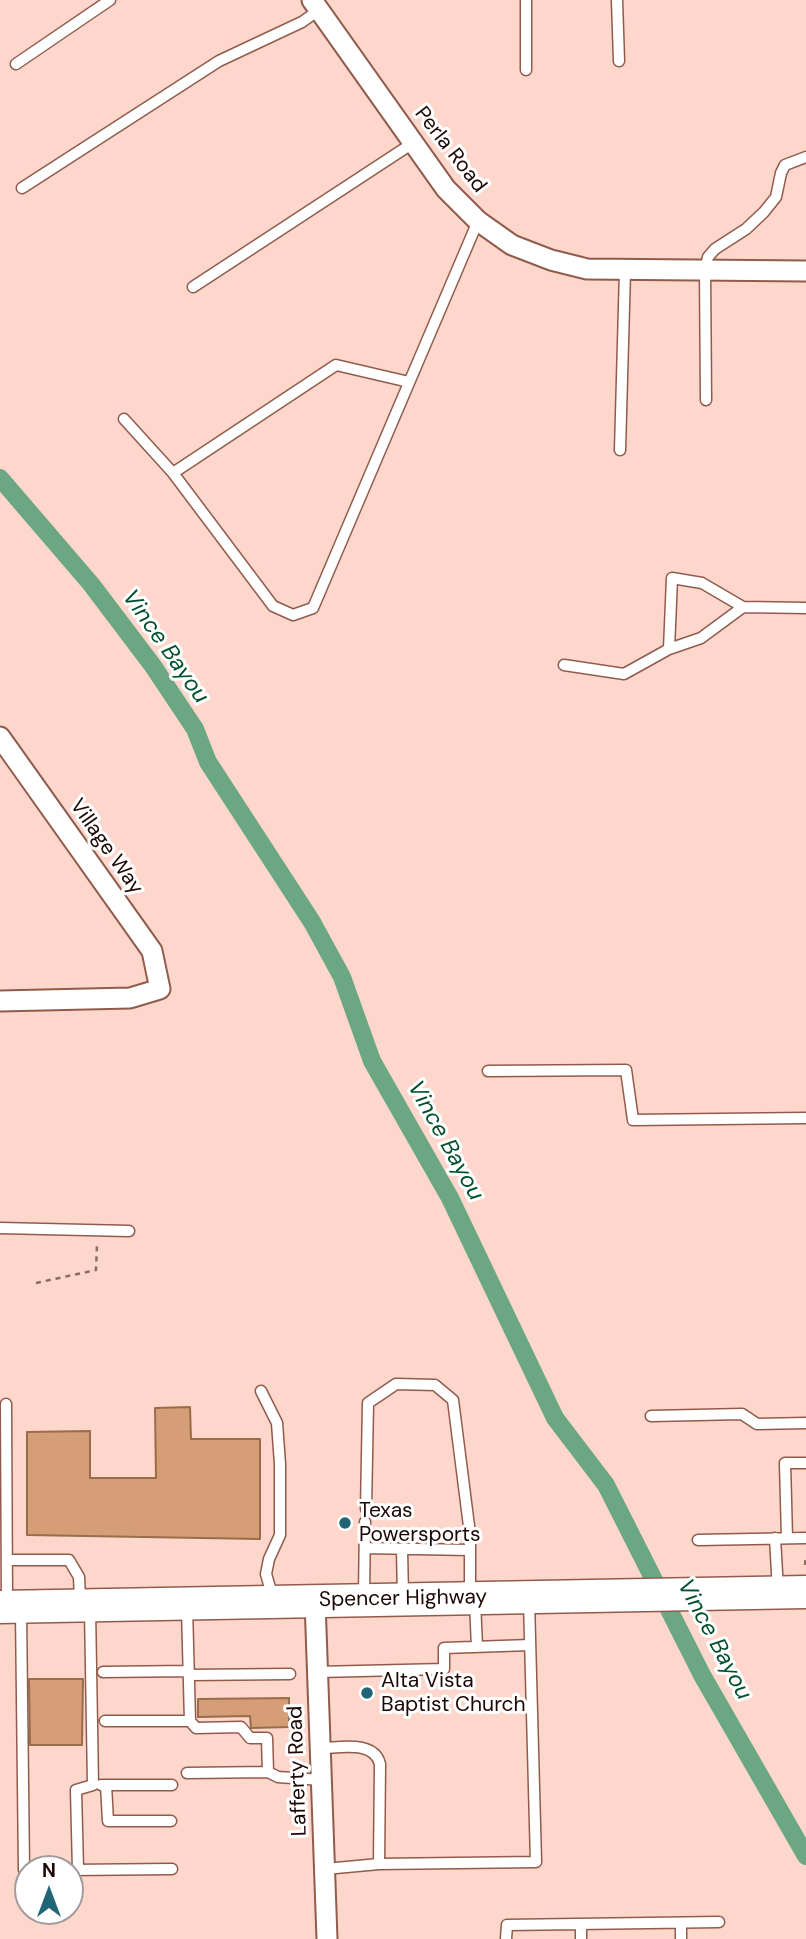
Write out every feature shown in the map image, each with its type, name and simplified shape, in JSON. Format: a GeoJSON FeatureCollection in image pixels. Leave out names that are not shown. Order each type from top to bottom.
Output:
{"type":"FeatureCollection","features":[{"type":"Feature","properties":{"kind":"main road","name":"Spencer Highway"},"geometry":{"type":"LineString","coordinates":[[9,1607],[792,1592]]}},
{"type":"Feature","properties":{"kind":"street","name":"Perla Road"},"geometry":{"type":"LineString","coordinates":[[316,5],[446,189],[478,221],[512,245],[551,260],[587,269],[806,271]]}},
{"type":"Feature","properties":{"kind":"street","name":"Village Way"},"geometry":{"type":"LineString","coordinates":[[0,737],[152,951],[160,989],[130,998],[0,1001]]}},
{"type":"Feature","properties":{"kind":"street","name":"Lafferty Road"},"geometry":{"type":"LineString","coordinates":[[315,1601],[327,1939]]}},
{"type":"Feature","properties":{"kind":"lane"},"geometry":{"type":"LineString","coordinates":[[16,64],[110,0]]}},
{"type":"Feature","properties":{"kind":"lane"},"geometry":{"type":"LineString","coordinates":[[526,0],[526,70]]}},
{"type":"Feature","properties":{"kind":"lane"},"geometry":{"type":"LineString","coordinates":[[617,0],[619,61]]}},
{"type":"Feature","properties":{"kind":"lane"},"geometry":{"type":"LineString","coordinates":[[22,188],[219,61],[302,22],[316,5]]}},
{"type":"Feature","properties":{"kind":"lane"},"geometry":{"type":"LineString","coordinates":[[193,287],[413,143]]}},
{"type":"Feature","properties":{"kind":"lane"},"geometry":{"type":"LineString","coordinates":[[706,400],[705,271],[708,257],[764,212],[776,197],[785,166],[806,157]]}},
{"type":"Feature","properties":{"kind":"lane"},"geometry":{"type":"LineString","coordinates":[[124,419],[173,473],[273,606],[293,615],[313,608],[478,221]]}},
{"type":"Feature","properties":{"kind":"lane"},"geometry":{"type":"LineString","coordinates":[[620,450],[625,271]]}},
{"type":"Feature","properties":{"kind":"lane"},"geometry":{"type":"LineString","coordinates":[[173,473],[336,365],[409,382]]}},
{"type":"Feature","properties":{"kind":"lane"},"geometry":{"type":"LineString","coordinates":[[669,649],[672,578],[702,583],[743,607],[806,608]]}},
{"type":"Feature","properties":{"kind":"lane"},"geometry":{"type":"LineString","coordinates":[[564,666],[624,674],[669,649],[701,638],[743,607]]}},
{"type":"Feature","properties":{"kind":"lane"},"geometry":{"type":"LineString","coordinates":[[488,1071],[626,1070],[634,1120],[806,1118]]}},
{"type":"Feature","properties":{"kind":"lane"},"geometry":{"type":"LineString","coordinates":[[0,1228],[129,1231]]}},
{"type":"Feature","properties":{"kind":"lane"},"geometry":{"type":"LineString","coordinates":[[366,1509],[368,1403],[396,1384],[435,1385],[453,1400],[470,1550],[477,1647]]}},
{"type":"Feature","properties":{"kind":"lane"},"geometry":{"type":"LineString","coordinates":[[261,1391],[277,1423],[280,1464],[280,1535],[269,1559],[266,1574],[274,1602]]}},
{"type":"Feature","properties":{"kind":"lane"},"geometry":{"type":"LineString","coordinates":[[6,1404],[7,1560],[23,1855]]}},
{"type":"Feature","properties":{"kind":"lane"},"geometry":{"type":"LineString","coordinates":[[651,1416],[742,1414],[757,1424],[806,1423]]}},
{"type":"Feature","properties":{"kind":"lane"},"geometry":{"type":"LineString","coordinates":[[787,1538],[785,1463],[806,1463]]}},
{"type":"Feature","properties":{"kind":"lane"},"geometry":{"type":"LineString","coordinates":[[364,1600],[365,1522]]}},
{"type":"Feature","properties":{"kind":"lane"},"geometry":{"type":"LineString","coordinates":[[775,1538],[792,1592]]}},
{"type":"Feature","properties":{"kind":"lane"},"geometry":{"type":"LineString","coordinates":[[698,1539],[806,1538]]}},
{"type":"Feature","properties":{"kind":"lane"},"geometry":{"type":"LineString","coordinates":[[365,1548],[470,1550]]}},
{"type":"Feature","properties":{"kind":"lane"},"geometry":{"type":"LineString","coordinates":[[402,1549],[403,1599]]}},
{"type":"Feature","properties":{"kind":"lane"},"geometry":{"type":"LineString","coordinates":[[7,1560],[69,1560],[79,1577],[85,1605],[93,1785]]}},
{"type":"Feature","properties":{"kind":"lane"},"geometry":{"type":"LineString","coordinates":[[325,1869],[379,1864],[536,1862],[529,1597]]}},
{"type":"Feature","properties":{"kind":"lane"},"geometry":{"type":"LineString","coordinates":[[187,1604],[190,1721],[196,1728],[241,1727],[250,1738],[267,1738],[268,1772]]}},
{"type":"Feature","properties":{"kind":"lane"},"geometry":{"type":"LineString","coordinates":[[318,1672],[444,1669],[443,1648],[530,1645]]}},
{"type":"Feature","properties":{"kind":"lane"},"geometry":{"type":"LineString","coordinates":[[103,1672],[289,1674]]}},
{"type":"Feature","properties":{"kind":"lane"},"geometry":{"type":"LineString","coordinates":[[105,1721],[190,1721]]}},
{"type":"Feature","properties":{"kind":"lane"},"geometry":{"type":"LineString","coordinates":[[320,1748],[366,1748],[378,1755],[379,1864]]}},
{"type":"Feature","properties":{"kind":"lane"},"geometry":{"type":"LineString","coordinates":[[187,1773],[268,1772],[278,1777],[322,1780]]}},
{"type":"Feature","properties":{"kind":"lane"},"geometry":{"type":"LineString","coordinates":[[74,1855],[76,1790],[93,1785],[172,1785]]}},
{"type":"Feature","properties":{"kind":"lane"},"geometry":{"type":"LineString","coordinates":[[106,1785],[108,1821],[171,1821]]}},
{"type":"Feature","properties":{"kind":"lane"},"geometry":{"type":"LineString","coordinates":[[84,1870],[172,1869]]}},
{"type":"Feature","properties":{"kind":"lane"},"geometry":{"type":"LineString","coordinates":[[681,1923],[681,1939]]}},
{"type":"Feature","properties":{"kind":"lane"},"geometry":{"type":"LineString","coordinates":[[506,1939],[507,1925],[719,1923]]}},
{"type":"Feature","properties":{"kind":"lane"},"geometry":{"type":"LineString","coordinates":[[580,1939],[581,1924]]}},
{"type":"Feature","properties":{"kind":"path"},"geometry":{"type":"LineString","coordinates":[[36,1283],[96,1270],[98,1230]]}},
{"type":"Feature","properties":{"kind":"path"},"geometry":{"type":"LineString","coordinates":[[805,1564],[806,1556]]}},
{"type":"Feature","properties":{"kind":"building"},"geometry":{"type":"Polygon","coordinates":[[[190,1407],[191,1439],[260,1439],[260,1539],[27,1535],[27,1432],[90,1431],[90,1478],[156,1478],[155,1408],[190,1407]]]}},
{"type":"Feature","properties":{"kind":"building"},"geometry":{"type":"Polygon","coordinates":[[[29,1679],[83,1679],[82,1745],[30,1745],[29,1679]]]}},
{"type":"Feature","properties":{"kind":"building"},"geometry":{"type":"Polygon","coordinates":[[[289,1698],[289,1727],[251,1728],[250,1716],[198,1717],[198,1699],[289,1698]]]}},
{"type":"Feature","properties":{"kind":"waterway","name":"Vince Bayou"},"geometry":{"type":"LineString","coordinates":[[0,478],[91,584],[153,666],[195,729],[208,762],[312,922],[342,977],[372,1061],[450,1198],[555,1418],[606,1485],[702,1675],[806,1856]]}},
{"type":"Feature","properties":{"kind":"place","name":"Texas Powersports"},"geometry":{"type":"Point","coordinates":[345,1523]}},
{"type":"Feature","properties":{"kind":"place","name":"Alta Vista Baptist Church"},"geometry":{"type":"Point","coordinates":[367,1693]}}]}
